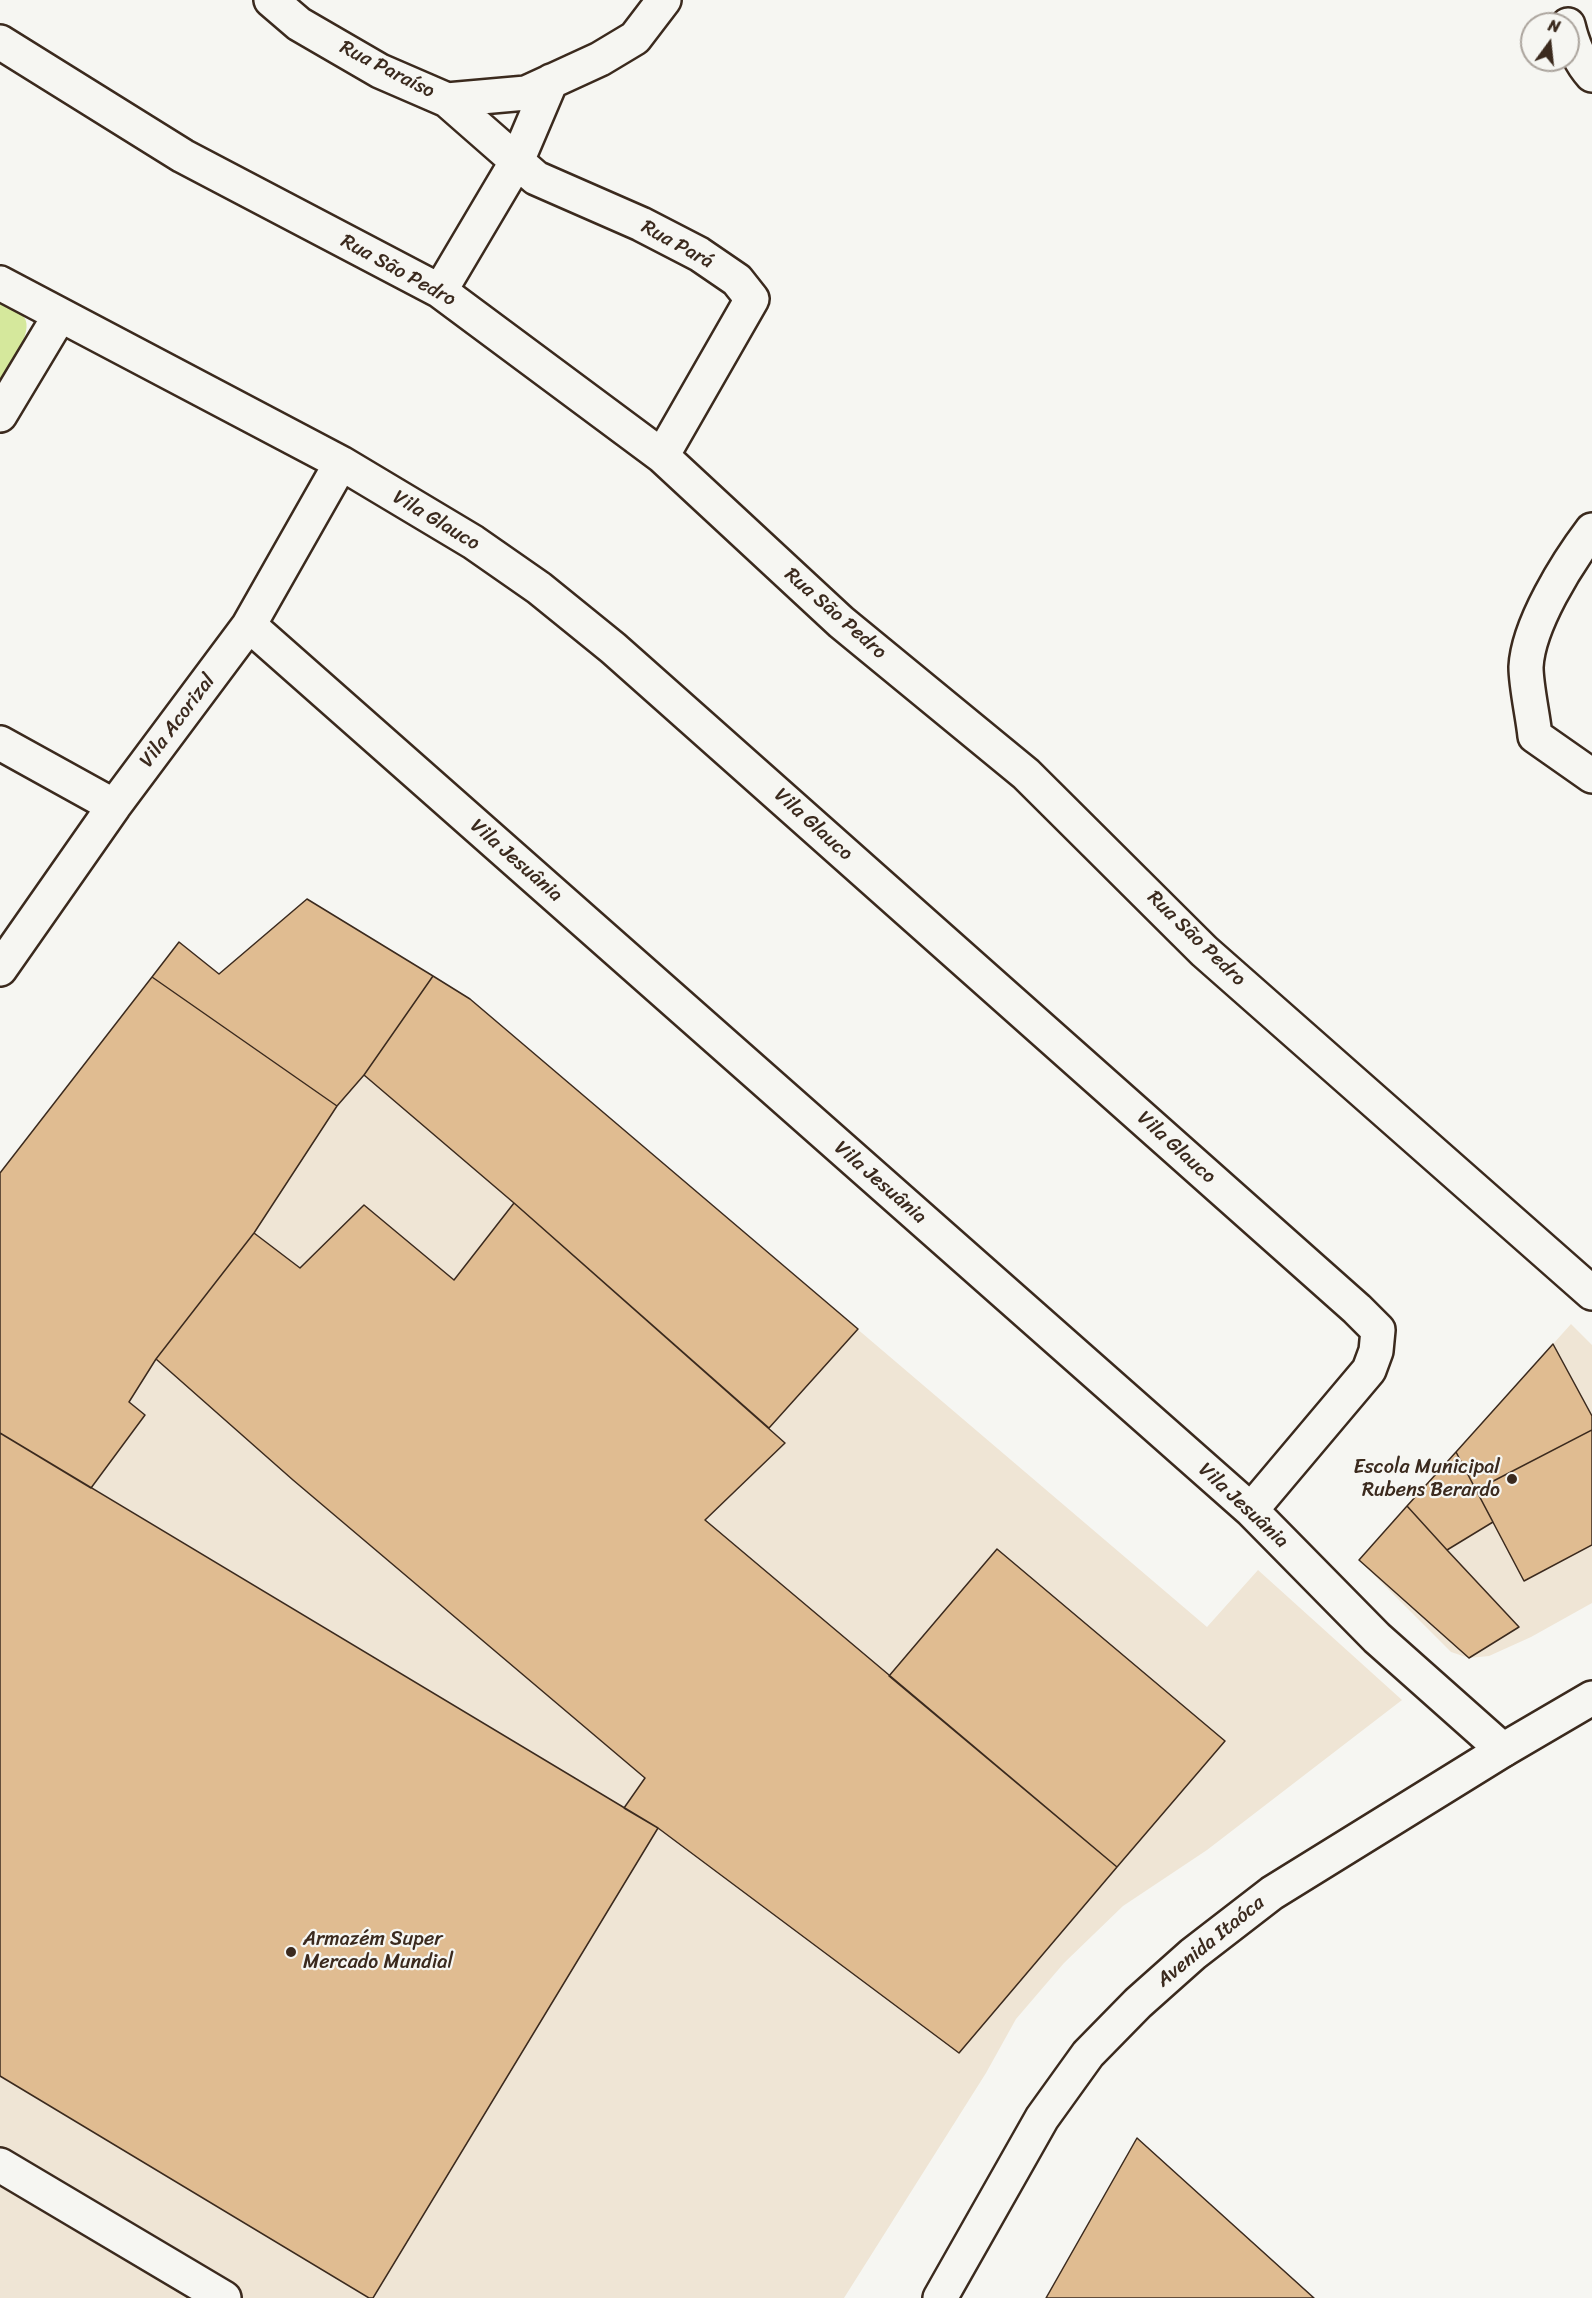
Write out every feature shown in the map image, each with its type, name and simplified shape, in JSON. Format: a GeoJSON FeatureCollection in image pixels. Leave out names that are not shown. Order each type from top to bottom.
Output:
{"type":"FeatureCollection","features":[{"type":"Feature","properties":{"kind":"street","name":"Rua Paraíso"},"geometry":{"type":"LineString","coordinates":[[271,0],[299,24],[380,71],[447,100],[526,93],[600,59],[635,38],[664,0]]}},
{"type":"Feature","properties":{"kind":"street","name":"Rua São Pedro"},"geometry":{"type":"LineString","coordinates":[[0,42],[183,156],[440,291],[662,456],[841,622],[1026,774],[1204,951],[1592,1293]]}},
{"type":"Feature","properties":{"kind":"street"},"geometry":{"type":"LineString","coordinates":[[1580,53],[1592,75]]}},
{"type":"Feature","properties":{"kind":"street"},"geometry":{"type":"LineString","coordinates":[[440,291],[517,161],[551,81]]}},
{"type":"Feature","properties":{"kind":"street","name":"Rua Pará"},"geometry":{"type":"LineString","coordinates":[[447,100],[536,178],[641,224],[699,254],[736,280],[752,298],[662,456]]}},
{"type":"Feature","properties":{"kind":"street","name":"Vila Glauco"},"geometry":{"type":"LineString","coordinates":[[0,283],[341,463],[473,542],[539,588],[613,648],[1357,1309],[1378,1330],[1376,1351],[1369,1370],[1251,1510]]}},
{"type":"Feature","properties":{"kind":"street"},"geometry":{"type":"LineString","coordinates":[[0,415],[60,315]]}},
{"type":"Feature","properties":{"kind":"street","name":"Vila Acorizal"},"geometry":{"type":"LineString","coordinates":[[0,969],[114,806],[249,625],[341,463]]}},
{"type":"Feature","properties":{"kind":"street"},"geometry":{"type":"LineString","coordinates":[[1592,530],[1574,554],[1535,628],[1526,667],[1535,736],[1592,776]]}},
{"type":"Feature","properties":{"kind":"street","name":"Vila Jesuânia"},"geometry":{"type":"LineString","coordinates":[[249,625],[1251,1510],[1377,1638],[1503,1750]]}},
{"type":"Feature","properties":{"kind":"street"},"geometry":{"type":"LineString","coordinates":[[0,743],[114,806]]}},
{"type":"Feature","properties":{"kind":"street","name":"Avenida Itaóca"},"geometry":{"type":"LineString","coordinates":[[940,2298],[1042,2118],[1088,2054],[1138,2002],[1192,1954],[1272,1893],[1503,1750],[1592,1698]]}},
{"type":"Feature","properties":{"kind":"street"},"geometry":{"type":"LineString","coordinates":[[0,2165],[224,2298]]}},
{"type":"Feature","properties":{"kind":"shaded area"},"geometry":{"type":"Polygon","coordinates":[[[307,899],[470,999],[1207,1627],[1258,1570],[1402,1700],[1207,1850],[1123,1906],[1064,1963],[1016,2019],[986,2073],[844,2298],[0,2298],[0,1173],[179,942],[219,974],[307,899]]]}},
{"type":"Feature","properties":{"kind":"shaded area","name":"Escola Municipal Rubens Berardo"},"geometry":{"type":"Polygon","coordinates":[[[1571,1324],[1592,1345],[1592,1603],[1531,1637],[1489,1656],[1469,1658],[1451,1652],[1359,1560],[1571,1324]]]}},
{"type":"Feature","properties":{"kind":"green space"},"geometry":{"type":"Polygon","coordinates":[[[0,303],[24,317],[26,331],[19,349],[0,381],[0,303]]]}},
{"type":"Feature","properties":{"kind":"building"},"geometry":{"type":"Polygon","coordinates":[[[307,899],[433,976],[364,1075],[337,1106],[152,977],[179,942],[219,974],[307,899]]]}},
{"type":"Feature","properties":{"kind":"building"},"geometry":{"type":"Polygon","coordinates":[[[433,976],[470,999],[858,1329],[769,1428],[514,1203],[364,1075],[433,976]]]}},
{"type":"Feature","properties":{"kind":"building"},"geometry":{"type":"Polygon","coordinates":[[[152,977],[337,1106],[254,1233],[156,1359],[129,1402],[145,1415],[91,1488],[0,1433],[0,1173],[152,977]]]}},
{"type":"Feature","properties":{"kind":"building"},"geometry":{"type":"Polygon","coordinates":[[[514,1203],[785,1443],[705,1520],[1117,1867],[959,2053],[658,1828],[624,1808],[645,1778],[293,1480],[156,1359],[254,1233],[300,1268],[364,1205],[454,1280],[514,1203]]]}},
{"type":"Feature","properties":{"kind":"building"},"geometry":{"type":"Polygon","coordinates":[[[1553,1344],[1592,1416],[1592,1430],[1476,1490],[1456,1452],[1553,1344]]]}},
{"type":"Feature","properties":{"kind":"building"},"geometry":{"type":"Polygon","coordinates":[[[1592,1430],[1592,1545],[1524,1581],[1476,1490],[1592,1430]]]}},
{"type":"Feature","properties":{"kind":"building","name":"Armazém Super Mercado Mundial"},"geometry":{"type":"Polygon","coordinates":[[[0,1433],[658,1828],[373,2298],[369,2298],[0,2076],[0,1433]]]}},
{"type":"Feature","properties":{"kind":"building"},"geometry":{"type":"Polygon","coordinates":[[[1456,1452],[1493,1522],[1447,1550],[1407,1506],[1456,1452]]]}},
{"type":"Feature","properties":{"kind":"building"},"geometry":{"type":"Polygon","coordinates":[[[1407,1506],[1519,1627],[1469,1658],[1359,1560],[1407,1506]]]}},
{"type":"Feature","properties":{"kind":"building"},"geometry":{"type":"Polygon","coordinates":[[[997,1549],[1225,1741],[1117,1867],[889,1676],[997,1549]]]}},
{"type":"Feature","properties":{"kind":"building"},"geometry":{"type":"Polygon","coordinates":[[[1137,2138],[1314,2298],[1046,2298],[1137,2138]]]}},
{"type":"Feature","properties":{"kind":"place","name":"Escola Municipal Rubens Berardo"},"geometry":{"type":"Point","coordinates":[1512,1479]}},
{"type":"Feature","properties":{"kind":"place","name":"Armazém Super Mercado Mundial"},"geometry":{"type":"Point","coordinates":[291,1952]}}]}
